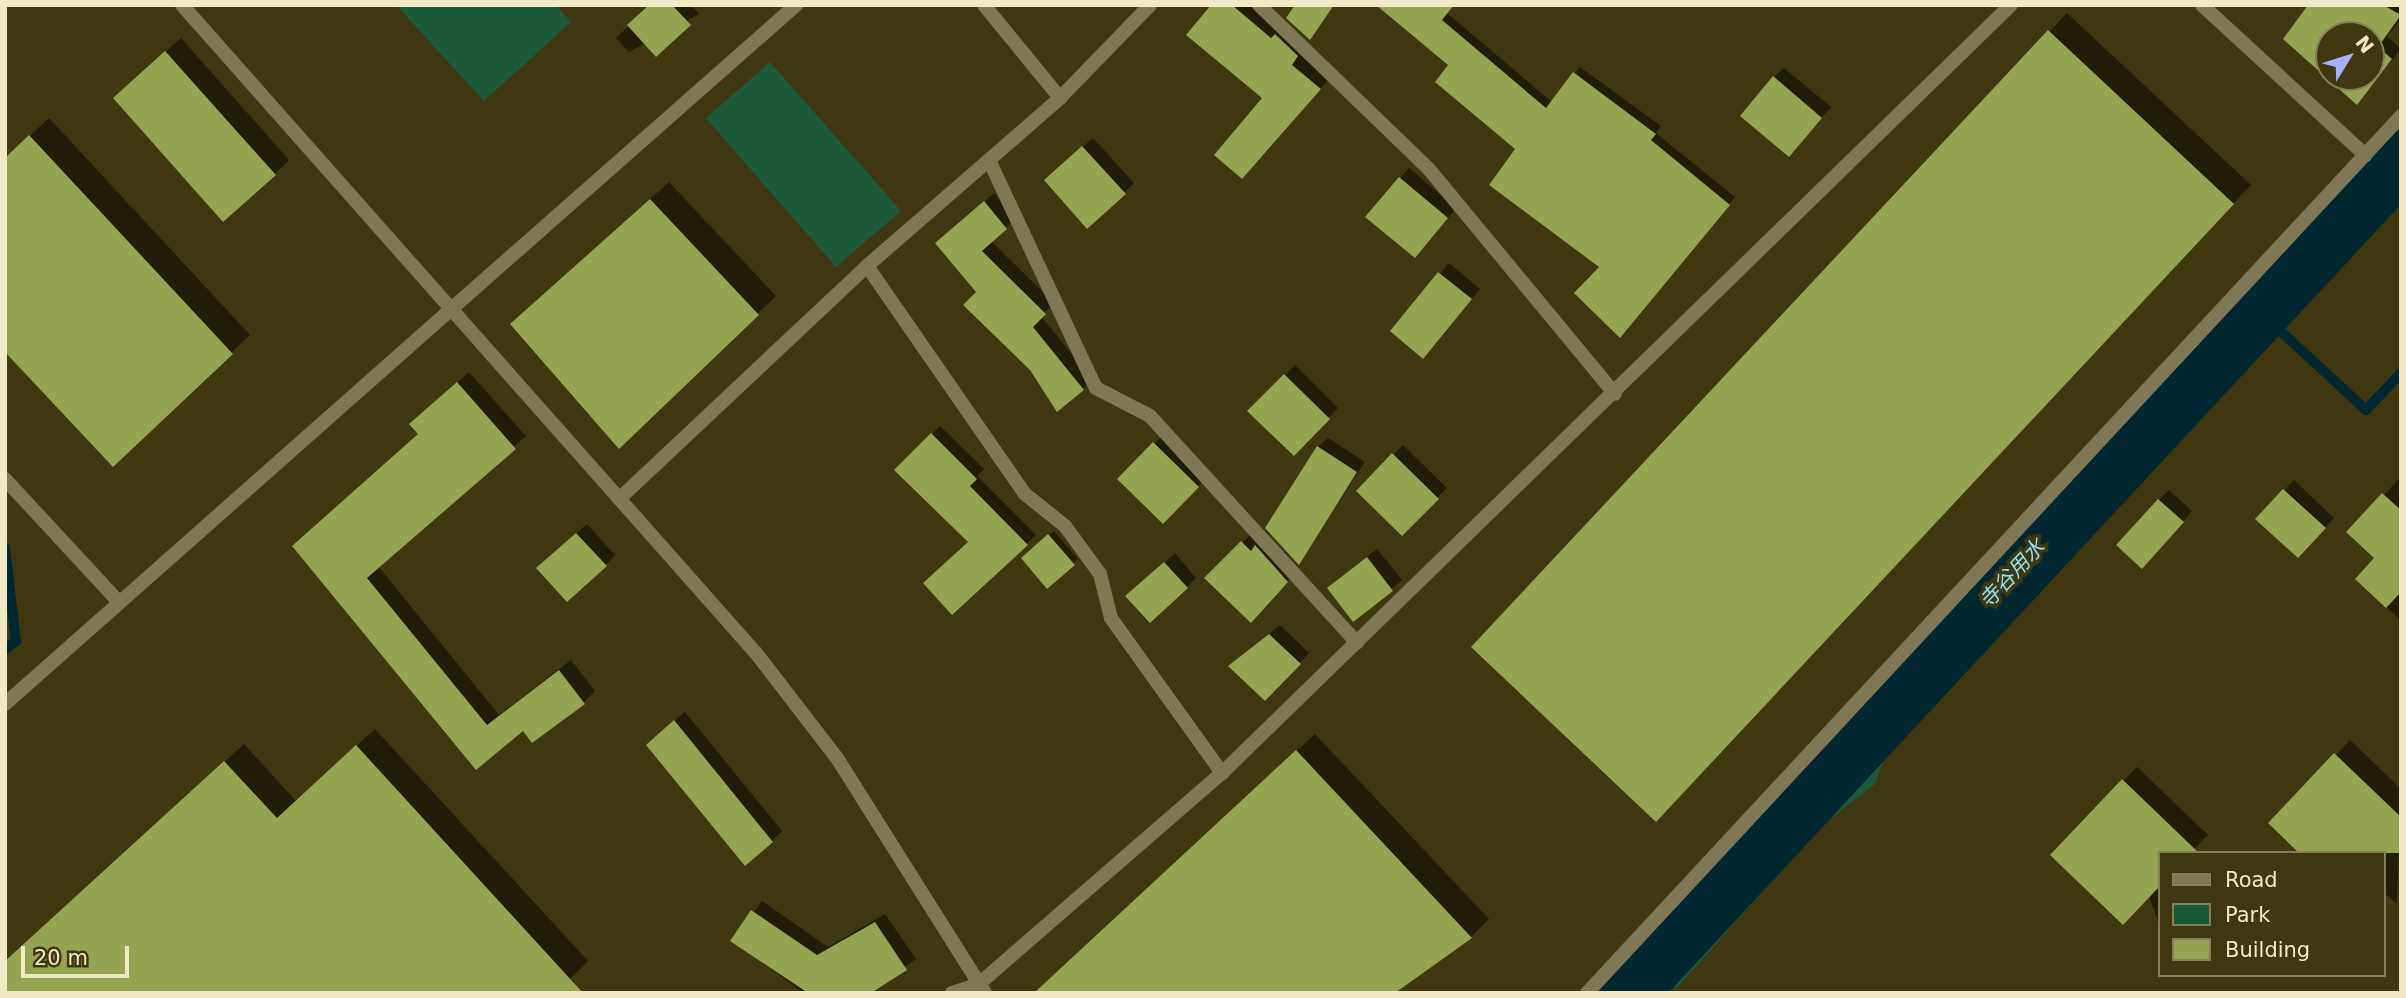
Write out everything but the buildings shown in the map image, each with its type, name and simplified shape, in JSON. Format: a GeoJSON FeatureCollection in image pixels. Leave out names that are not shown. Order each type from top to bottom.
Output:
{"type":"FeatureCollection","features":[{"type":"Feature","properties":{"kind":"street"},"geometry":{"type":"LineString","coordinates":[[182,5],[449,311],[756,653],[837,758],[982,988]]}},
{"type":"Feature","properties":{"kind":"street"},"geometry":{"type":"LineString","coordinates":[[5,704],[796,5]]}},
{"type":"Feature","properties":{"kind":"street"},"geometry":{"type":"LineString","coordinates":[[984,5],[1060,98]]}},
{"type":"Feature","properties":{"kind":"street"},"geometry":{"type":"LineString","coordinates":[[619,499],[867,266],[1060,98],[1150,5]]}},
{"type":"Feature","properties":{"kind":"street"},"geometry":{"type":"LineString","coordinates":[[1258,5],[1428,168],[1615,394]]}},
{"type":"Feature","properties":{"kind":"street"},"geometry":{"type":"LineString","coordinates":[[952,993],[982,988],[1222,773],[1615,394],[2011,5]]}},
{"type":"Feature","properties":{"kind":"street"},"geometry":{"type":"LineString","coordinates":[[2202,5],[2365,155]]}},
{"type":"Feature","properties":{"kind":"street"},"geometry":{"type":"LineString","coordinates":[[1587,993],[2401,116]]}},
{"type":"Feature","properties":{"kind":"street"},"geometry":{"type":"LineString","coordinates":[[989,160],[1096,388],[1150,416],[1357,643]]}},
{"type":"Feature","properties":{"kind":"street"},"geometry":{"type":"LineString","coordinates":[[867,266],[1025,495],[1065,526],[1100,575],[1111,618],[1222,773]]}},
{"type":"Feature","properties":{"kind":"street"},"geometry":{"type":"LineString","coordinates":[[5,480],[120,602]]}},
{"type":"Feature","properties":{"kind":"green space"},"geometry":{"type":"Polygon","coordinates":[[[396,5],[556,5],[571,22],[484,101],[396,5]]]}},
{"type":"Feature","properties":{"kind":"green space"},"geometry":{"type":"Polygon","coordinates":[[[770,62],[901,211],[836,267],[706,118],[770,62]]]}},
{"type":"Feature","properties":{"kind":"green space"},"geometry":{"type":"Polygon","coordinates":[[[1857,739],[1883,762],[1875,784],[1819,828],[1675,990],[1661,952],[1857,739]]]}},
{"type":"Feature","properties":{"kind":"waterway","name":"寺谷用水"},"geometry":{"type":"LineString","coordinates":[[2401,156],[2394,163],[2401,170]]}},
{"type":"Feature","properties":{"kind":"waterway","name":"寺谷用水"},"geometry":{"type":"LineString","coordinates":[[1623,993],[2394,163]]}},
{"type":"Feature","properties":{"kind":"waterway"},"geometry":{"type":"LineString","coordinates":[[2259,311],[2366,410],[2401,373]]}},
{"type":"Feature","properties":{"kind":"waterway"},"geometry":{"type":"LineString","coordinates":[[5,548],[16,641],[5,650]]}}]}
